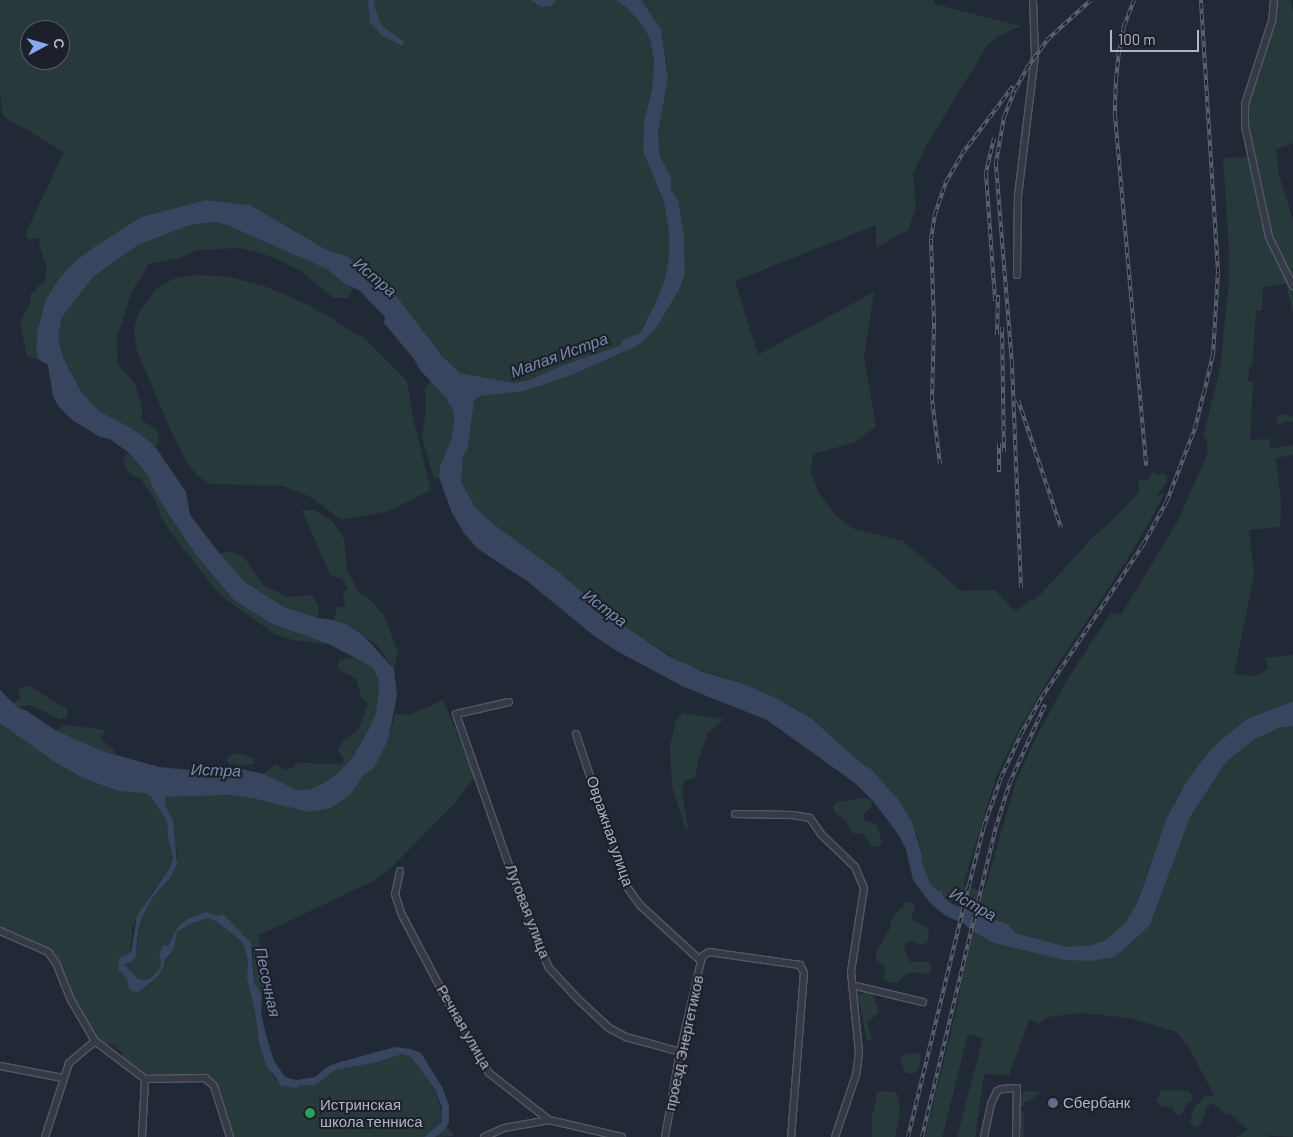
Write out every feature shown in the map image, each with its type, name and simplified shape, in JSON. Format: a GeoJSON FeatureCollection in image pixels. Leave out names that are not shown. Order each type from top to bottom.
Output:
{"type":"FeatureCollection","features":[{"type":"Feature","properties":{"kind":"street"},"geometry":{"type":"LineString","coordinates":[[1017,275],[1018,196],[1035,55],[1033,0]]}},
{"type":"Feature","properties":{"kind":"street"},"geometry":{"type":"LineString","coordinates":[[1274,0],[1272,21],[1245,104],[1245,126],[1270,236],[1293,286]]}},
{"type":"Feature","properties":{"kind":"street","name":"Луговая улица"},"geometry":{"type":"LineString","coordinates":[[509,702],[456,714],[484,787],[529,923],[550,968],[579,1000],[609,1028],[626,1037],[680,1052]]}},
{"type":"Feature","properties":{"kind":"street","name":"Овражная улица"},"geometry":{"type":"LineString","coordinates":[[576,734],[628,887],[641,906],[701,960]]}},
{"type":"Feature","properties":{"kind":"street"},"geometry":{"type":"LineString","coordinates":[[735,814],[793,815],[810,818],[821,834],[855,867],[864,888],[861,917],[853,948],[852,985],[859,1052],[856,1075],[835,1137]]}},
{"type":"Feature","properties":{"kind":"street","name":"Речная улица"},"geometry":{"type":"LineString","coordinates":[[400,871],[396,894],[402,915],[489,1073],[549,1120],[622,1137]]}},
{"type":"Feature","properties":{"kind":"street"},"geometry":{"type":"LineString","coordinates":[[0,931],[48,952],[56,963],[71,1000],[96,1041],[145,1078],[205,1078],[214,1086],[230,1137]]}},
{"type":"Feature","properties":{"kind":"street","name":"проезд Энергетиков"},"geometry":{"type":"LineString","coordinates":[[666,1137],[680,1052],[701,960],[709,952],[800,965],[804,973],[791,1137]]}},
{"type":"Feature","properties":{"kind":"street"},"geometry":{"type":"LineString","coordinates":[[852,985],[923,1002]]}},
{"type":"Feature","properties":{"kind":"street"},"geometry":{"type":"LineString","coordinates":[[45,1137],[69,1063],[96,1041]]}},
{"type":"Feature","properties":{"kind":"street"},"geometry":{"type":"LineString","coordinates":[[0,1066],[63,1078]]}},
{"type":"Feature","properties":{"kind":"street"},"geometry":{"type":"LineString","coordinates":[[142,1137],[145,1078]]}},
{"type":"Feature","properties":{"kind":"street"},"geometry":{"type":"LineString","coordinates":[[984,1137],[991,1104],[997,1091],[1017,1088],[1016,1137]]}},
{"type":"Feature","properties":{"kind":"street"},"geometry":{"type":"LineString","coordinates":[[484,1137],[504,1128],[549,1120]]}},
{"type":"Feature","properties":{"kind":"shaded area"},"geometry":{"type":"Polygon","coordinates":[[[0,0],[531,0],[551,6],[557,0],[616,0],[627,8],[643,26],[650,39],[654,61],[652,89],[644,122],[643,151],[664,202],[669,232],[669,257],[665,280],[649,319],[643,324],[641,333],[624,340],[621,345],[558,367],[530,380],[514,383],[460,373],[442,356],[397,297],[356,266],[346,256],[325,249],[250,205],[206,200],[141,217],[73,263],[45,301],[37,333],[36,350],[39,360],[27,356],[20,323],[30,303],[31,293],[35,293],[36,288],[45,282],[47,270],[38,238],[29,240],[25,235],[64,152],[3,116],[0,92],[0,0]]]}},
{"type":"Feature","properties":{"kind":"shaded area"},"geometry":{"type":"Polygon","coordinates":[[[641,0],[934,0],[934,4],[1021,26],[998,36],[988,44],[926,146],[913,173],[916,209],[908,230],[876,248],[876,225],[735,281],[758,355],[874,292],[864,357],[876,426],[856,442],[813,454],[811,472],[818,491],[835,515],[854,529],[903,541],[961,591],[995,590],[1015,611],[1041,594],[1096,534],[1108,525],[1139,492],[1139,479],[1146,481],[1154,471],[1157,474],[1166,474],[1167,482],[1156,496],[1164,494],[1149,522],[1125,563],[1052,673],[1019,729],[996,777],[963,885],[984,892],[1016,781],[1037,736],[1067,680],[1111,613],[1121,615],[1179,519],[1208,452],[1206,437],[1203,437],[1220,370],[1229,281],[1229,246],[1223,158],[1248,157],[1261,223],[1268,240],[1271,237],[1247,120],[1248,107],[1275,20],[1276,0],[1291,0],[1293,14],[1293,143],[1276,150],[1278,171],[1293,221],[1293,283],[1289,283],[1293,294],[1293,314],[1286,284],[1263,287],[1262,310],[1256,311],[1252,366],[1249,367],[1248,382],[1253,382],[1250,440],[1269,439],[1270,449],[1293,445],[1293,455],[1276,458],[1281,504],[1280,527],[1249,530],[1254,576],[1234,674],[1255,676],[1268,669],[1266,658],[1293,655],[1293,701],[1247,719],[1240,725],[1149,867],[1138,901],[1126,923],[1106,940],[1092,945],[1068,947],[1015,933],[1008,924],[947,900],[943,897],[942,891],[937,891],[930,883],[922,863],[918,838],[898,799],[871,769],[862,764],[812,719],[776,698],[741,683],[688,666],[627,629],[578,591],[556,570],[492,523],[475,507],[464,489],[461,482],[463,456],[468,447],[474,402],[479,396],[572,375],[620,354],[655,330],[680,288],[685,273],[684,236],[678,201],[671,190],[670,178],[660,156],[658,133],[668,70],[661,29],[641,0]]]}},
{"type":"Feature","properties":{"kind":"shaded area"},"geometry":{"type":"Polygon","coordinates":[[[215,222],[227,225],[327,269],[353,289],[348,298],[334,298],[302,272],[270,256],[240,248],[198,250],[179,258],[149,264],[132,291],[116,341],[118,365],[135,384],[142,406],[142,421],[157,429],[159,444],[154,445],[133,429],[100,413],[81,392],[63,357],[58,338],[62,317],[93,277],[138,245],[190,225],[215,222]]]}},
{"type":"Feature","properties":{"kind":"shaded area"},"geometry":{"type":"Polygon","coordinates":[[[195,275],[225,276],[264,286],[309,305],[365,339],[407,381],[413,418],[431,490],[389,511],[342,520],[309,496],[282,486],[210,484],[198,476],[187,463],[170,428],[137,351],[134,329],[139,312],[157,288],[173,279],[195,275]]]}},
{"type":"Feature","properties":{"kind":"shaded area"},"geometry":{"type":"Polygon","coordinates":[[[431,381],[447,399],[453,411],[454,423],[451,441],[440,466],[439,477],[434,479],[422,437],[426,410],[425,388],[431,381]]]}},
{"type":"Feature","properties":{"kind":"shaded area"},"geometry":{"type":"Polygon","coordinates":[[[1283,414],[1293,417],[1293,422],[1287,421],[1281,425],[1276,423],[1277,417],[1283,414]]]}},
{"type":"Feature","properties":{"kind":"shaded area"},"geometry":{"type":"Polygon","coordinates":[[[128,453],[146,473],[158,498],[196,555],[234,600],[270,623],[331,645],[293,640],[276,635],[220,595],[172,534],[161,517],[156,502],[141,479],[131,475],[127,470],[123,459],[128,453]]]}},
{"type":"Feature","properties":{"kind":"shaded area"},"geometry":{"type":"Polygon","coordinates":[[[302,510],[315,510],[333,522],[344,539],[347,570],[359,593],[368,598],[384,615],[398,652],[394,669],[378,646],[349,625],[334,620],[337,607],[345,607],[343,592],[348,590],[342,579],[330,575],[302,510]]]}},
{"type":"Feature","properties":{"kind":"shaded area"},"geometry":{"type":"Polygon","coordinates":[[[230,551],[244,557],[263,585],[287,597],[311,595],[319,606],[318,618],[284,607],[245,582],[220,554],[230,551]]]}},
{"type":"Feature","properties":{"kind":"shaded area"},"geometry":{"type":"Polygon","coordinates":[[[354,657],[372,667],[378,678],[379,691],[376,712],[369,729],[352,758],[337,774],[324,783],[308,790],[297,790],[264,774],[275,764],[285,770],[292,768],[297,763],[341,764],[344,760],[337,750],[343,741],[359,729],[368,703],[362,699],[356,679],[339,670],[337,664],[340,660],[354,657]]]}},
{"type":"Feature","properties":{"kind":"shaded area"},"geometry":{"type":"Polygon","coordinates":[[[29,686],[67,709],[68,716],[60,720],[32,705],[17,707],[12,704],[20,699],[19,688],[29,686]]]}},
{"type":"Feature","properties":{"kind":"shaded area"},"geometry":{"type":"Polygon","coordinates":[[[443,700],[475,777],[453,805],[393,866],[375,880],[266,932],[258,934],[267,968],[269,992],[262,996],[254,982],[253,950],[246,937],[225,919],[205,912],[190,918],[177,928],[168,946],[165,945],[160,969],[151,978],[145,980],[138,979],[126,968],[125,962],[129,961],[138,947],[138,930],[142,917],[153,897],[170,878],[178,856],[174,839],[173,820],[165,805],[165,797],[230,795],[252,798],[309,812],[350,795],[363,776],[374,768],[388,740],[395,714],[410,715],[443,700]]]}},
{"type":"Feature","properties":{"kind":"shaded area"},"geometry":{"type":"Polygon","coordinates":[[[683,713],[724,719],[708,732],[695,778],[685,780],[682,791],[688,829],[686,830],[672,787],[670,745],[676,720],[683,713]]]}},
{"type":"Feature","properties":{"kind":"shaded area"},"geometry":{"type":"Polygon","coordinates":[[[0,723],[53,761],[83,778],[115,790],[146,793],[152,796],[163,813],[167,821],[168,837],[173,857],[171,866],[150,895],[133,926],[130,952],[119,958],[123,974],[140,991],[151,982],[174,949],[177,932],[190,924],[207,918],[215,921],[243,942],[248,961],[247,979],[255,1010],[259,1043],[267,1068],[274,1074],[275,1080],[300,1085],[315,1085],[335,1070],[378,1062],[402,1054],[411,1057],[435,1089],[443,1118],[439,1126],[424,1137],[230,1137],[216,1087],[208,1076],[144,1075],[121,1057],[123,1053],[111,1043],[107,1046],[98,1038],[73,999],[57,957],[51,951],[18,934],[0,929],[0,723]]]}},
{"type":"Feature","properties":{"kind":"shaded area"},"geometry":{"type":"Polygon","coordinates":[[[65,725],[105,730],[101,739],[114,750],[116,755],[102,751],[55,730],[65,725]]]}},
{"type":"Feature","properties":{"kind":"shaded area"},"geometry":{"type":"Polygon","coordinates":[[[1293,726],[1293,1137],[1261,1135],[1272,1137],[1236,1137],[1248,1130],[1228,1112],[1227,1115],[1213,1103],[1207,1107],[1200,1126],[1195,1127],[1190,1122],[1194,1108],[1204,1097],[1214,1095],[1188,1046],[1176,1032],[1130,1018],[1082,1013],[1048,1017],[1038,1024],[1029,1020],[1009,1075],[984,1074],[975,1137],[957,1137],[983,1038],[968,1034],[942,1137],[925,1137],[955,1016],[972,931],[985,939],[1064,960],[1150,925],[1190,817],[1226,762],[1255,739],[1279,728],[1293,726]]]}},
{"type":"Feature","properties":{"kind":"shaded area"},"geometry":{"type":"Polygon","coordinates":[[[234,754],[243,754],[253,759],[254,764],[239,766],[229,763],[226,759],[234,754]]]}},
{"type":"Feature","properties":{"kind":"shaded area"},"geometry":{"type":"Polygon","coordinates":[[[865,798],[871,800],[872,806],[864,815],[864,820],[876,824],[882,842],[879,847],[873,847],[862,833],[851,832],[846,820],[834,812],[833,806],[837,802],[865,798]]]}},
{"type":"Feature","properties":{"kind":"shaded area"},"geometry":{"type":"Polygon","coordinates":[[[906,902],[912,902],[915,907],[911,919],[928,929],[929,936],[928,941],[923,945],[911,941],[906,944],[904,949],[910,962],[927,962],[931,966],[930,972],[924,974],[912,972],[906,974],[897,983],[891,983],[884,980],[885,968],[876,959],[876,953],[890,928],[890,922],[906,902]]]}},
{"type":"Feature","properties":{"kind":"shaded area"},"geometry":{"type":"Polygon","coordinates":[[[868,989],[873,994],[879,1012],[867,1023],[872,1039],[867,1042],[858,996],[868,989]]]}},
{"type":"Feature","properties":{"kind":"shaded area"},"geometry":{"type":"Polygon","coordinates":[[[912,1053],[920,1054],[921,1060],[918,1071],[911,1074],[904,1072],[900,1056],[912,1053]]]}},
{"type":"Feature","properties":{"kind":"shaded area"},"geometry":{"type":"Polygon","coordinates":[[[883,1091],[896,1092],[899,1099],[900,1114],[895,1137],[872,1137],[872,1117],[877,1093],[883,1091]]]}},
{"type":"Feature","properties":{"kind":"shaded area"},"geometry":{"type":"Polygon","coordinates":[[[1026,1091],[1041,1092],[1028,1102],[1024,1102],[1024,1106],[1019,1105],[1019,1096],[1026,1091]]]}},
{"type":"Feature","properties":{"kind":"shaded area"},"geometry":{"type":"Polygon","coordinates":[[[1161,1091],[1188,1091],[1192,1095],[1192,1101],[1187,1104],[1181,1115],[1175,1114],[1172,1108],[1161,1106],[1156,1100],[1161,1091]]]}},
{"type":"Feature","properties":{"kind":"shaded area"},"geometry":{"type":"Polygon","coordinates":[[[1021,1111],[1024,1113],[1024,1137],[1019,1137],[1019,1113],[1021,1111]]]}},
{"type":"Feature","properties":{"kind":"shaded area"},"geometry":{"type":"Polygon","coordinates":[[[447,1126],[454,1136],[435,1137],[445,1130],[447,1126]]]}},
{"type":"Feature","properties":{"kind":"water"},"geometry":{"type":"Polygon","coordinates":[[[368,0],[375,0],[374,5],[381,25],[404,42],[403,46],[382,36],[370,22],[368,0]]]}},
{"type":"Feature","properties":{"kind":"water"},"geometry":{"type":"Polygon","coordinates":[[[531,0],[557,0],[551,6],[541,7],[531,0]]]}},
{"type":"Feature","properties":{"kind":"water","name":"Истра"},"geometry":{"type":"Polygon","coordinates":[[[616,0],[641,0],[661,29],[668,77],[658,133],[660,156],[671,178],[671,190],[678,200],[684,236],[685,273],[680,288],[655,330],[637,346],[572,375],[524,391],[479,396],[474,401],[468,447],[463,457],[461,482],[475,507],[492,523],[556,570],[612,618],[669,656],[703,672],[741,683],[776,698],[812,719],[862,764],[871,769],[898,799],[912,822],[922,856],[922,863],[930,883],[937,890],[942,891],[943,897],[952,904],[1008,924],[1015,933],[1068,947],[1092,945],[1106,940],[1126,922],[1138,901],[1166,820],[1188,779],[1213,747],[1247,719],[1293,701],[1293,726],[1279,728],[1255,739],[1226,762],[1190,817],[1150,925],[1115,957],[1090,961],[1064,960],[994,943],[972,931],[963,923],[946,916],[931,904],[913,880],[906,849],[898,834],[873,801],[855,783],[767,720],[684,687],[617,651],[593,635],[527,581],[478,549],[464,533],[452,513],[439,477],[440,466],[451,440],[454,423],[453,411],[447,399],[420,370],[414,359],[384,323],[385,317],[359,290],[345,284],[327,269],[227,225],[215,222],[190,225],[138,245],[93,277],[62,317],[58,338],[63,357],[81,392],[100,412],[133,429],[154,445],[186,492],[190,515],[220,554],[245,582],[284,607],[348,625],[364,636],[394,669],[397,696],[388,740],[374,768],[363,776],[350,795],[331,808],[309,812],[252,798],[230,795],[165,797],[165,805],[173,820],[177,864],[170,878],[153,897],[142,917],[138,930],[136,955],[133,961],[124,964],[138,979],[145,980],[151,978],[160,968],[161,960],[159,955],[163,945],[168,946],[177,928],[187,919],[205,912],[219,916],[223,914],[251,943],[254,982],[262,996],[261,1013],[266,1035],[274,1061],[285,1077],[297,1080],[315,1077],[327,1067],[337,1063],[395,1047],[411,1049],[421,1053],[442,1087],[449,1106],[449,1122],[445,1130],[435,1137],[424,1137],[442,1122],[442,1108],[435,1089],[411,1057],[402,1054],[378,1062],[335,1070],[315,1085],[300,1085],[296,1088],[280,1085],[274,1074],[267,1068],[259,1043],[255,1011],[247,979],[248,961],[243,942],[215,921],[207,918],[190,924],[177,932],[174,949],[165,960],[158,976],[140,991],[134,992],[129,989],[127,979],[118,969],[119,958],[131,952],[137,916],[171,866],[173,857],[168,837],[167,821],[151,796],[145,793],[118,791],[83,778],[53,761],[0,723],[0,690],[17,707],[27,711],[55,730],[102,751],[159,767],[190,770],[236,768],[264,774],[297,790],[308,790],[324,783],[337,774],[352,758],[369,729],[376,712],[379,691],[378,678],[372,667],[331,645],[270,623],[234,600],[196,555],[158,498],[146,473],[129,453],[110,439],[100,437],[72,420],[59,407],[53,397],[48,365],[39,360],[36,350],[37,333],[45,301],[58,280],[73,263],[141,217],[206,200],[250,205],[325,249],[349,257],[356,266],[397,297],[442,356],[460,373],[514,383],[530,380],[558,367],[621,345],[623,340],[640,333],[656,302],[665,279],[669,257],[669,232],[664,202],[643,151],[644,122],[652,89],[654,61],[650,39],[643,26],[627,8],[616,0]]]}},
{"type":"Feature","properties":{"kind":"railway"},"geometry":{"type":"LineString","coordinates":[[1021,588],[1012,364],[996,163],[1004,117],[1015,90],[1027,68],[1047,40],[1091,0]]}},
{"type":"Feature","properties":{"kind":"railway"},"geometry":{"type":"LineString","coordinates":[[1134,0],[1124,26],[1119,51],[1115,116],[1146,466]]}},
{"type":"Feature","properties":{"kind":"railway"},"geometry":{"type":"LineString","coordinates":[[908,1137],[984,826],[1001,778],[1021,734],[1042,697],[1143,545],[1167,501],[1195,428],[1213,355],[1218,272],[1201,0]]}},
{"type":"Feature","properties":{"kind":"railway"},"geometry":{"type":"LineString","coordinates":[[940,464],[932,400],[934,322],[931,239],[935,214],[946,182],[962,154],[1013,86]]}},
{"type":"Feature","properties":{"kind":"railway"},"geometry":{"type":"LineString","coordinates":[[994,138],[986,174],[995,301]]}},
{"type":"Feature","properties":{"kind":"railway"},"geometry":{"type":"LineString","coordinates":[[997,335],[998,295]]}},
{"type":"Feature","properties":{"kind":"railway"},"geometry":{"type":"LineString","coordinates":[[1002,327],[1004,452]]}},
{"type":"Feature","properties":{"kind":"railway"},"geometry":{"type":"LineString","coordinates":[[1018,400],[1061,528]]}},
{"type":"Feature","properties":{"kind":"railway"},"geometry":{"type":"LineString","coordinates":[[999,443],[999,472]]}},
{"type":"Feature","properties":{"kind":"railway"},"geometry":{"type":"LineString","coordinates":[[922,1137],[996,827],[1010,782],[1045,705]]}},
{"type":"Feature","properties":{"kind":"place","name":"Сбербанк"},"geometry":{"type":"Point","coordinates":[1053,1103]}},
{"type":"Feature","properties":{"kind":"place","name":"Истринская школа тенниса"},"geometry":{"type":"Point","coordinates":[310,1113]}},
{"type":"Feature","properties":{"kind":"water label","name":"Малая Истра"},"geometry":{"type":"Point","coordinates":[559,355]}},
{"type":"Feature","properties":{"kind":"water label","name":"Песочная"},"geometry":{"type":"Point","coordinates":[268,982]}}]}
